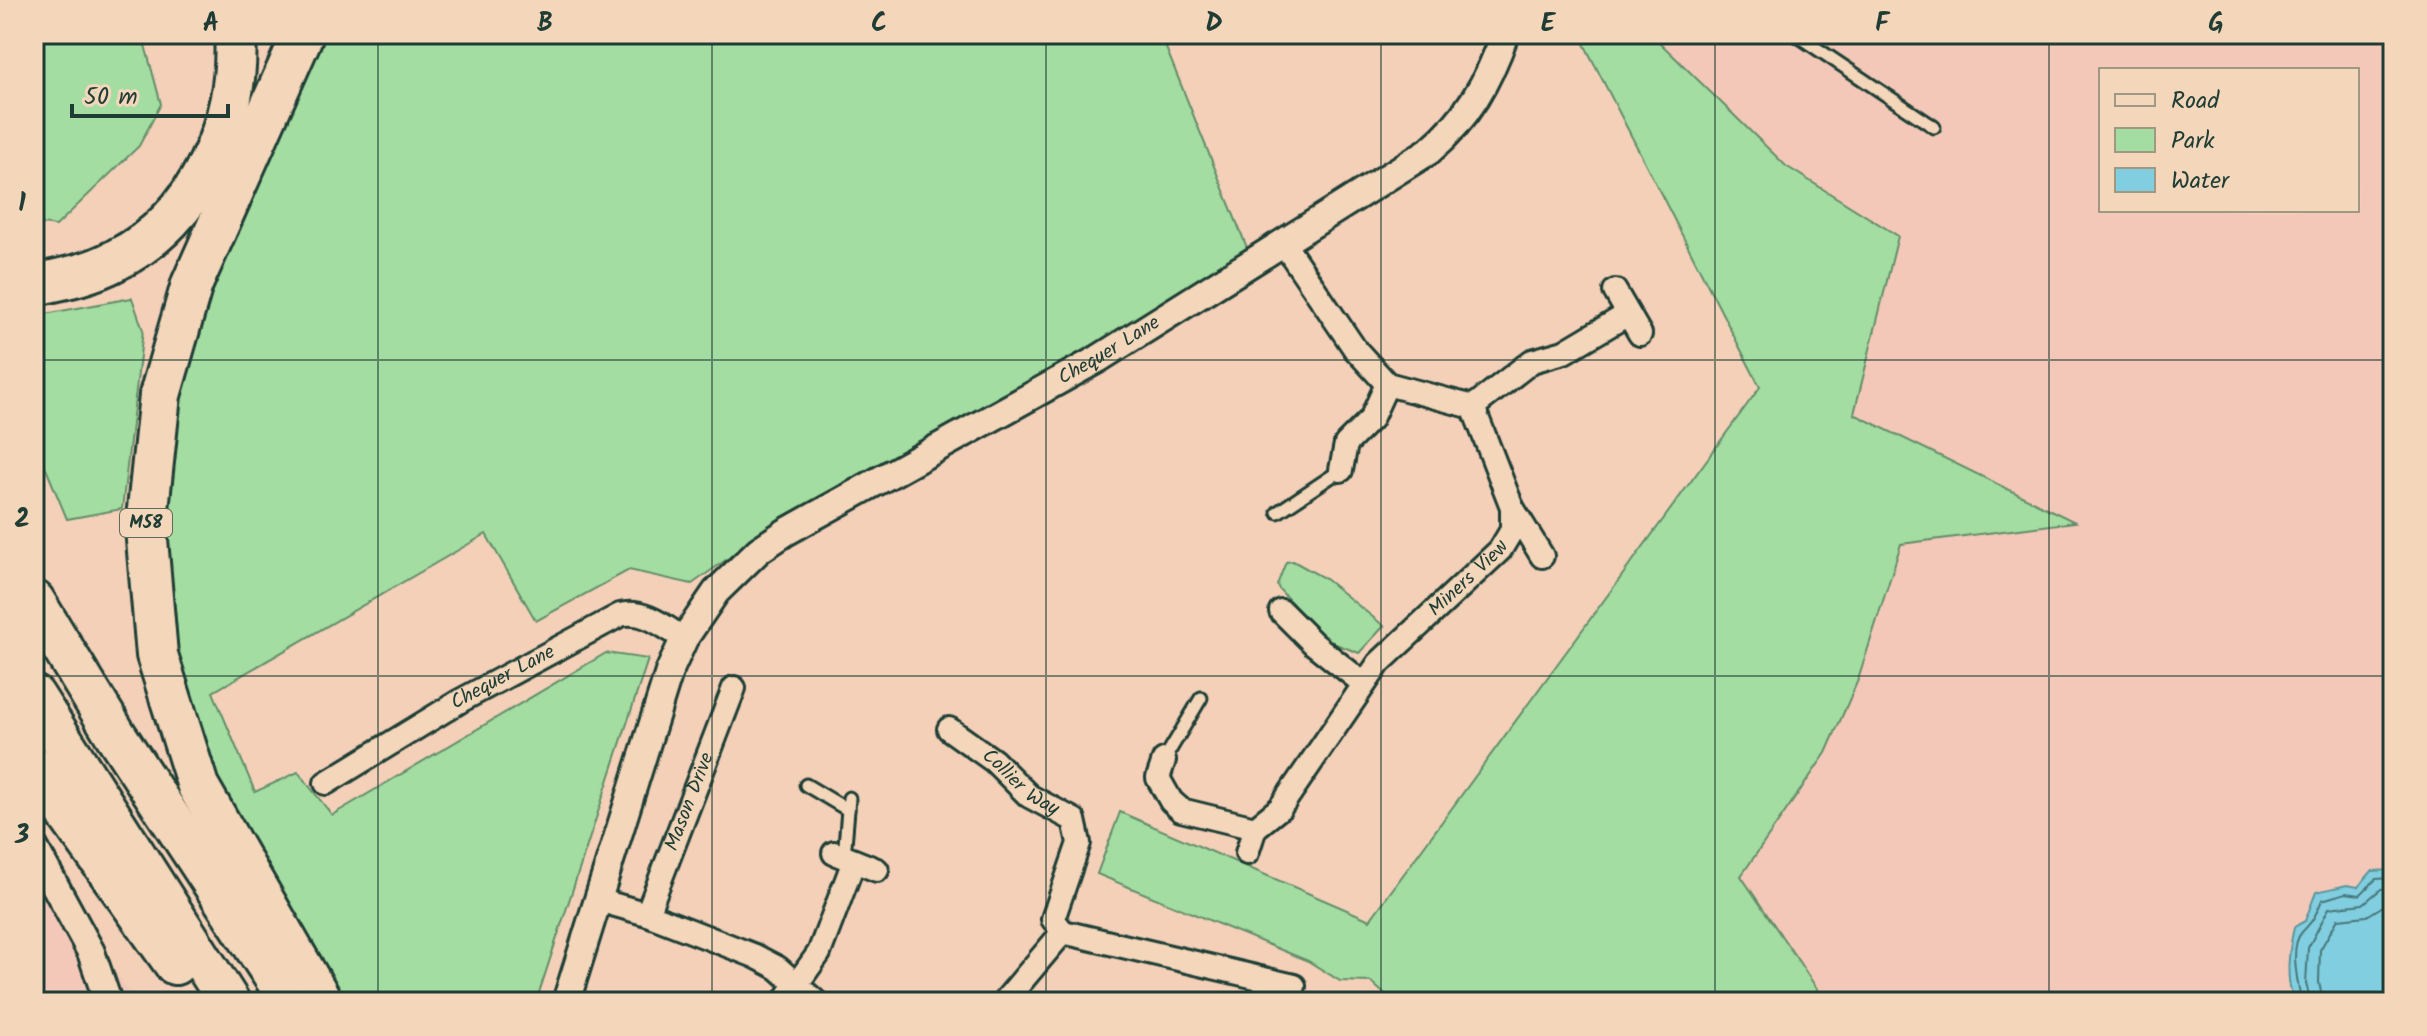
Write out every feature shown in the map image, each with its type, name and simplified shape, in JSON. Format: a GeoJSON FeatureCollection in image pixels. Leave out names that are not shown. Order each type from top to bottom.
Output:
{"type":"FeatureCollection","features":[{"type":"Feature","properties":{"kind":"highway"},"geometry":{"type":"LineString","coordinates":[[34,285],[77,276],[117,260],[156,234],[194,191],[226,129],[238,67],[235,34]]}},
{"type":"Feature","properties":{"kind":"highway","name":"M58"},"geometry":{"type":"LineString","coordinates":[[303,34],[192,284],[160,395],[146,528],[157,655],[198,786],[322,1002]]}},
{"type":"Feature","properties":{"kind":"highway"},"geometry":{"type":"LineString","coordinates":[[34,601],[115,734],[291,1002]]}},
{"type":"Feature","properties":{"kind":"highway"},"geometry":{"type":"LineString","coordinates":[[34,696],[229,1002]]}},
{"type":"Feature","properties":{"kind":"highway"},"geometry":{"type":"LineString","coordinates":[[34,767],[204,1002]]}},
{"type":"Feature","properties":{"kind":"street","name":"Chequer Lane"},"geometry":{"type":"LineString","coordinates":[[566,1002],[669,672],[684,639],[716,592],[759,550],[814,513],[1098,359],[1429,151],[1470,110],[1490,76],[1505,34]]}},
{"type":"Feature","properties":{"kind":"street"},"geometry":{"type":"LineString","coordinates":[[1284,244],[1355,349],[1387,384],[1473,407]]}},
{"type":"Feature","properties":{"kind":"street"},"geometry":{"type":"LineString","coordinates":[[1615,291],[1640,334]]}},
{"type":"Feature","properties":{"kind":"street"},"geometry":{"type":"LineString","coordinates":[[1473,407],[1532,361],[1564,352],[1628,314]]}},
{"type":"Feature","properties":{"kind":"street"},"geometry":{"type":"LineString","coordinates":[[1341,470],[1346,444],[1371,419],[1387,384]]}},
{"type":"Feature","properties":{"kind":"street"},"geometry":{"type":"LineString","coordinates":[[1473,407],[1512,507],[1542,556]]}},
{"type":"Feature","properties":{"kind":"street","name":"Miners View"},"geometry":{"type":"LineString","coordinates":[[1255,828],[1280,808],[1364,684],[1411,630],[1500,550],[1512,530],[1512,507]]}},
{"type":"Feature","properties":{"kind":"street"},"geometry":{"type":"LineString","coordinates":[[1281,611],[1314,644],[1364,684]]}},
{"type":"Feature","properties":{"kind":"street","name":"Chequer Lane"},"geometry":{"type":"LineString","coordinates":[[326,783],[460,701],[620,615],[637,614],[655,620],[684,639]]}},
{"type":"Feature","properties":{"kind":"street","name":"Mason Drive"},"geometry":{"type":"LineString","coordinates":[[647,914],[734,688]]}},
{"type":"Feature","properties":{"kind":"street","name":"Collier Way"},"geometry":{"type":"LineString","coordinates":[[949,729],[994,761],[1029,796],[1074,820],[1079,843],[1053,919],[1063,932]]}},
{"type":"Feature","properties":{"kind":"street"},"geometry":{"type":"LineString","coordinates":[[1164,760],[1158,778],[1171,801],[1181,810],[1255,828],[1247,853]]}},
{"type":"Feature","properties":{"kind":"street"},"geometry":{"type":"LineString","coordinates":[[34,847],[91,952],[108,1002]]}},
{"type":"Feature","properties":{"kind":"street"},"geometry":{"type":"LineString","coordinates":[[791,994],[819,953],[844,857],[877,870]]}},
{"type":"Feature","properties":{"kind":"street"},"geometry":{"type":"LineString","coordinates":[[598,900],[647,914],[755,956],[778,968],[791,994],[816,1002]]}},
{"type":"Feature","properties":{"kind":"street"},"geometry":{"type":"LineString","coordinates":[[1004,1002],[1063,932],[1294,986]]}},
{"type":"Feature","properties":{"kind":"lane"},"geometry":{"type":"LineString","coordinates":[[1795,34],[1934,127]]}},
{"type":"Feature","properties":{"kind":"lane"},"geometry":{"type":"LineString","coordinates":[[1278,512],[1341,470]]}},
{"type":"Feature","properties":{"kind":"lane"},"geometry":{"type":"LineString","coordinates":[[1164,760],[1201,698]]}},
{"type":"Feature","properties":{"kind":"lane"},"geometry":{"type":"LineString","coordinates":[[806,785],[849,804],[844,857]]}},
{"type":"Feature","properties":{"kind":"shaded area"},"geometry":{"type":"Polygon","coordinates":[[[1651,34],[2393,34],[2393,1002],[1826,1002],[1741,876],[1827,753],[1901,543],[2073,522],[1854,414],[1898,236],[1786,166],[1651,34]]]}},
{"type":"Feature","properties":{"kind":"shaded area"},"geometry":{"type":"Polygon","coordinates":[[[34,848],[136,1002],[34,1002],[34,848]]]}},
{"type":"Feature","properties":{"kind":"green space"},"geometry":{"type":"Polygon","coordinates":[[[34,34],[42,40],[52,34],[142,34],[161,104],[139,146],[56,226],[34,223],[34,34]]]}},
{"type":"Feature","properties":{"kind":"green space"},"geometry":{"type":"Polygon","coordinates":[[[323,34],[1181,34],[1164,43],[1248,250],[1089,348],[796,510],[692,584],[629,570],[536,621],[486,534],[213,692],[255,792],[298,772],[332,815],[606,653],[648,659],[536,1002],[348,1002],[224,807],[180,678],[166,556],[167,472],[185,367],[211,287],[323,34]]]}},
{"type":"Feature","properties":{"kind":"green space"},"geometry":{"type":"Polygon","coordinates":[[[1579,34],[1651,34],[1786,166],[1898,236],[1854,414],[2075,522],[1901,544],[1858,680],[1826,753],[1741,876],[1826,1002],[1393,1002],[1371,982],[1340,981],[1308,961],[1097,874],[1120,812],[1370,920],[1760,387],[1579,34]]]}},
{"type":"Feature","properties":{"kind":"green space"},"geometry":{"type":"Polygon","coordinates":[[[132,298],[143,330],[122,509],[67,519],[34,440],[34,316],[132,298]]]}},
{"type":"Feature","properties":{"kind":"green space"},"geometry":{"type":"Polygon","coordinates":[[[1293,561],[1324,578],[1384,626],[1359,653],[1336,644],[1330,646],[1279,589],[1277,585],[1286,562],[1293,561]]]}},
{"type":"Feature","properties":{"kind":"water"},"geometry":{"type":"Polygon","coordinates":[[[2393,870],[2393,1002],[2295,1002],[2289,975],[2292,936],[2294,927],[2305,921],[2316,892],[2347,885],[2358,887],[2372,871],[2393,870]]]}}]}
